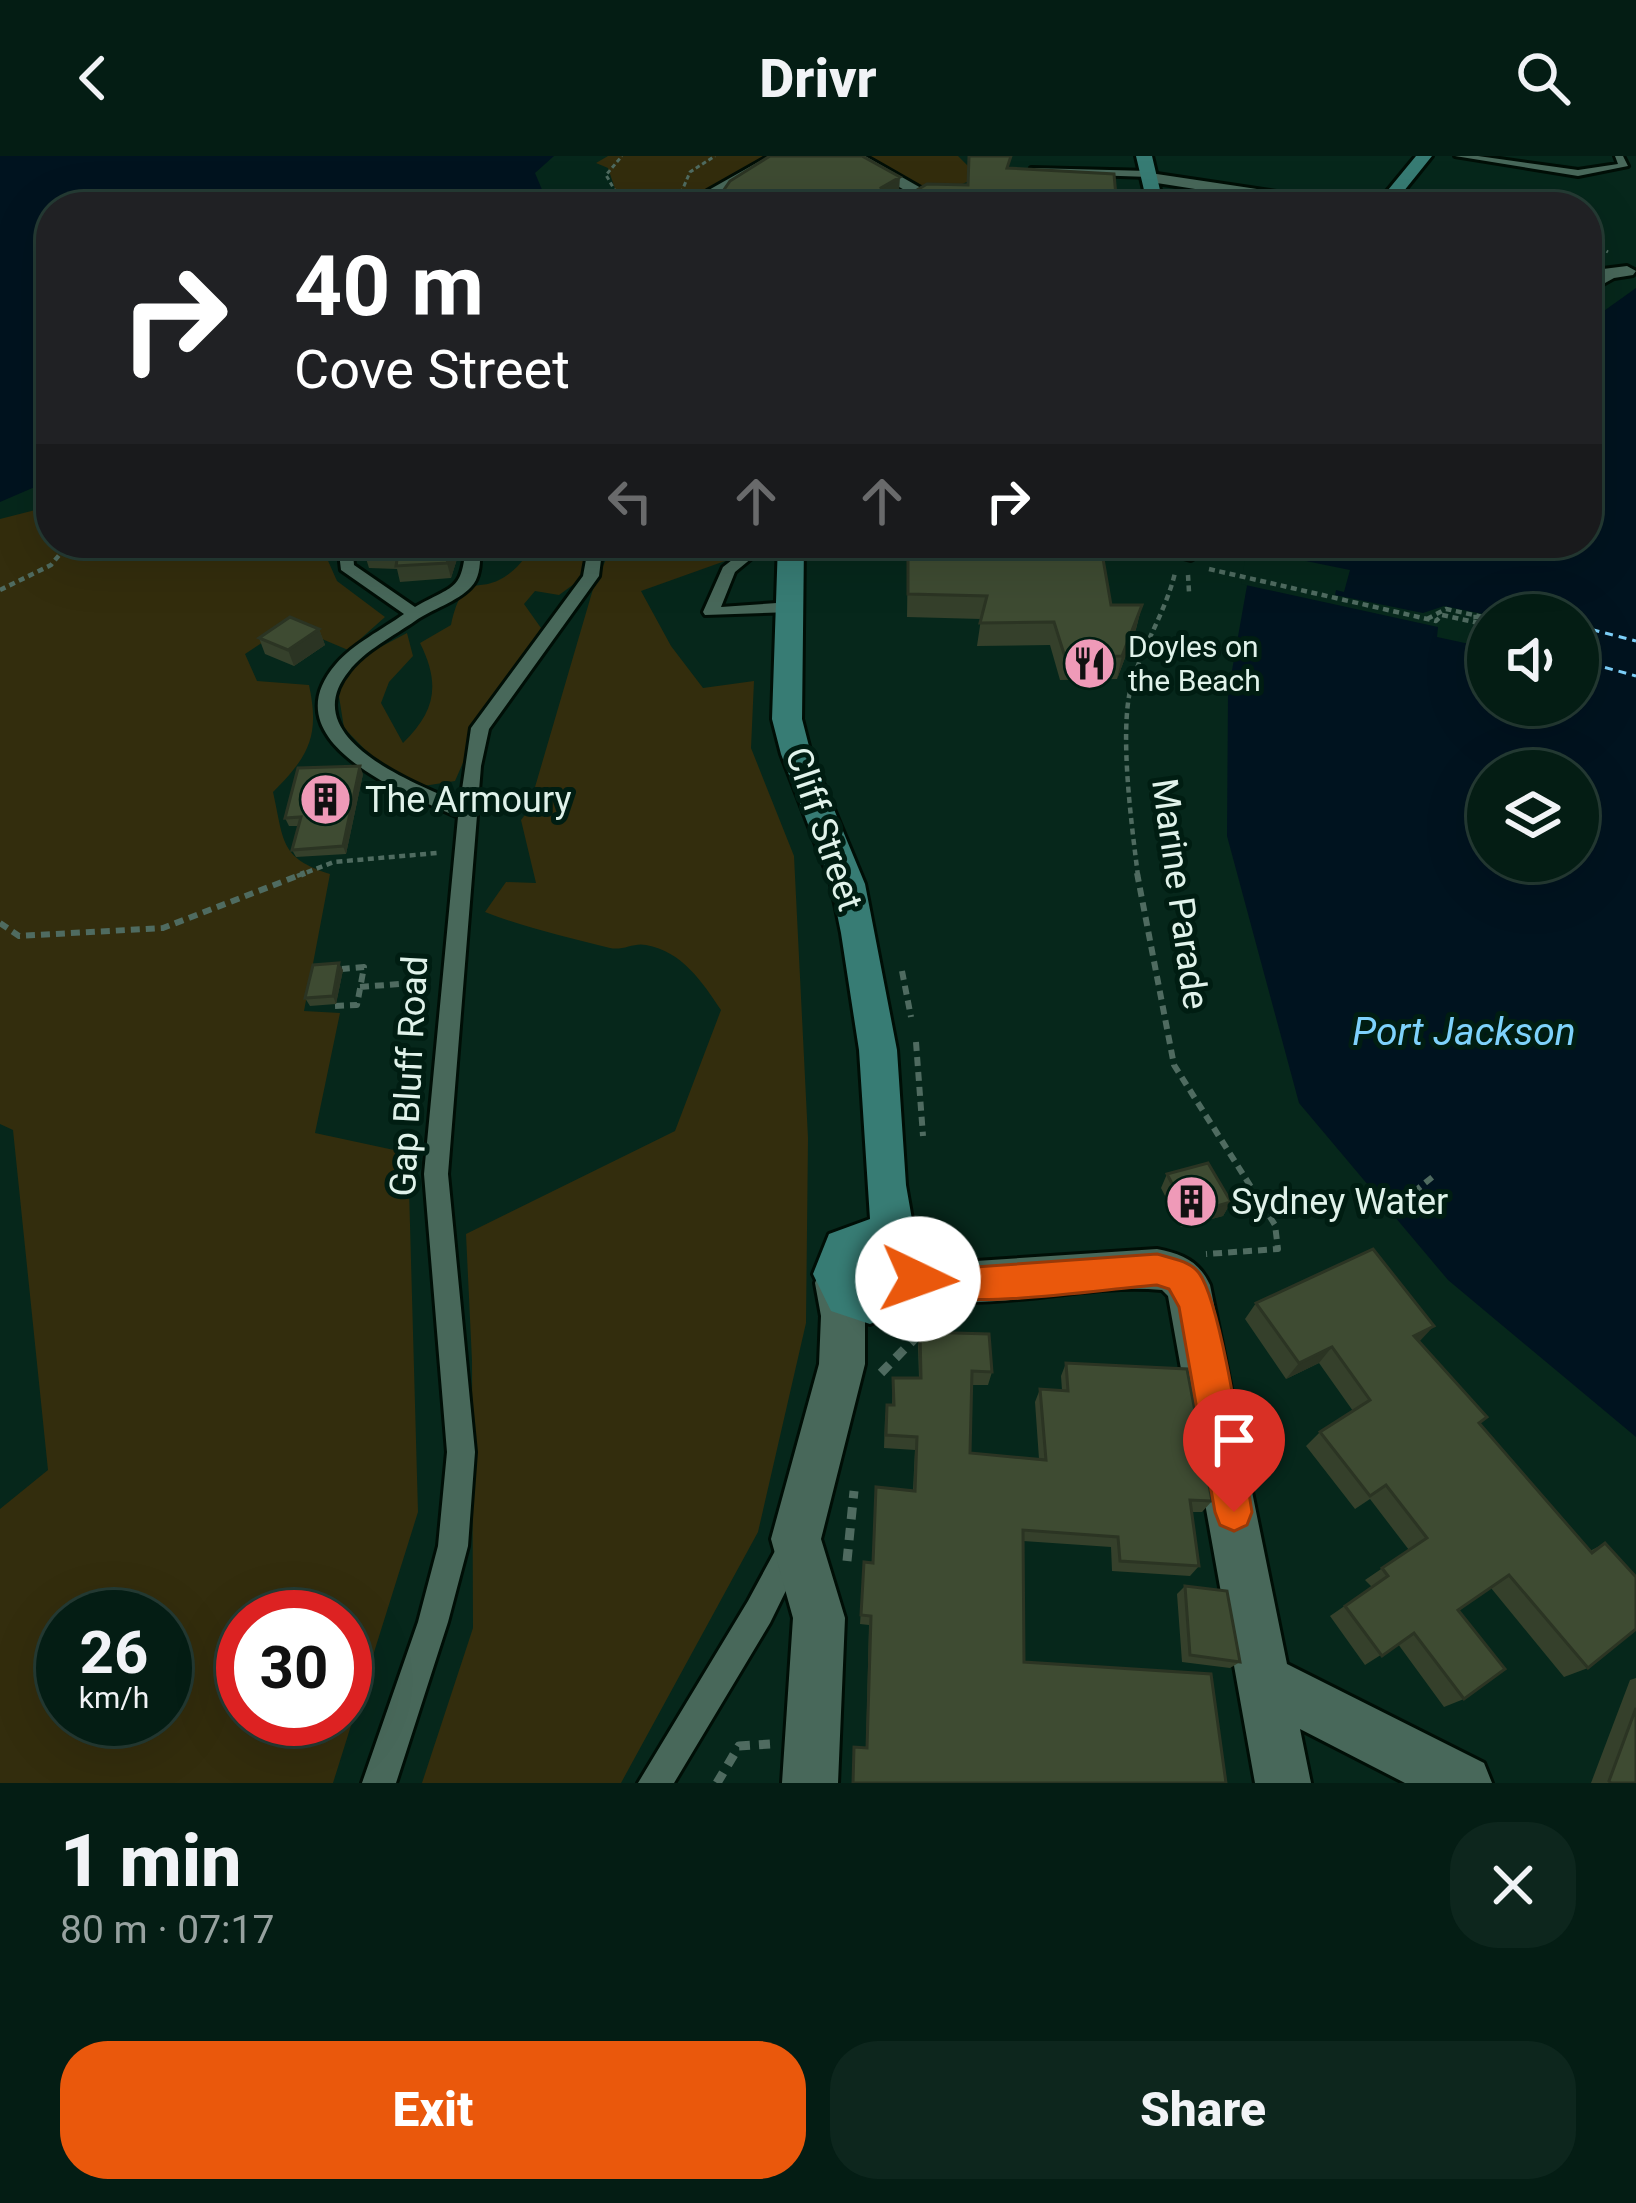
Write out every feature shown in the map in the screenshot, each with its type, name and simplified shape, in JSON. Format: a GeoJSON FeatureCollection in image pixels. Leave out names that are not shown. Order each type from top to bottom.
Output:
{"type":"FeatureCollection","features":[{"type":"Feature","properties":{"kind":"street"},"geometry":{"type":"LineString","coordinates":[[717,192],[780,156]]}},
{"type":"Feature","properties":{"kind":"street"},"geometry":{"type":"LineString","coordinates":[[853,156],[920,192]]}},
{"type":"Feature","properties":{"kind":"street"},"geometry":{"type":"LineString","coordinates":[[1144,156],[1153,192]]}},
{"type":"Feature","properties":{"kind":"street"},"geometry":{"type":"LineString","coordinates":[[1394,192],[1424,156]]}},
{"type":"Feature","properties":{"kind":"street"},"geometry":{"type":"LineString","coordinates":[[1150,176],[1250,192]]}},
{"type":"Feature","properties":{"kind":"street"},"geometry":{"type":"LineString","coordinates":[[1602,277],[1627,271]]}},
{"type":"Feature","properties":{"kind":"street","name":"Cliff Street"},"geometry":{"type":"LineString","coordinates":[[791,558],[790,737],[838,857],[859,932],[878,1050],[885,1185],[872,1273]]}},
{"type":"Feature","properties":{"kind":"street"},"geometry":{"type":"LineString","coordinates":[[796,1763],[819,1618],[814,1585],[796,1539],[872,1273],[961,1283],[1157,1270],[1195,1276],[1189,1285],[1283,1783]]}},
{"type":"Feature","properties":{"kind":"street"},"geometry":{"type":"LineString","coordinates":[[1264,1681],[1464,1783]]}},
{"type":"Feature","properties":{"kind":"lane"},"geometry":{"type":"LineString","coordinates":[[1459,156],[1579,173],[1623,166],[1619,156]]}},
{"type":"Feature","properties":{"kind":"lane"},"geometry":{"type":"LineString","coordinates":[[1033,170],[1150,176]]}},
{"type":"Feature","properties":{"kind":"lane"},"geometry":{"type":"LineString","coordinates":[[346,558],[346,567],[414,614]]}},
{"type":"Feature","properties":{"kind":"lane"},"geometry":{"type":"LineString","coordinates":[[467,812],[356,760],[329,724],[326,704],[333,677],[414,614],[465,585],[472,558]]}},
{"type":"Feature","properties":{"kind":"lane","name":"Gap Bluff Road"},"geometry":{"type":"LineString","coordinates":[[380,1783],[453,1546],[460,1452],[436,1174],[467,812],[480,728],[591,576],[594,558]]}},
{"type":"Feature","properties":{"kind":"lane"},"geometry":{"type":"LineString","coordinates":[[744,558],[728,570],[711,612],[792,607]]}},
{"type":"Feature","properties":{"kind":"lane"},"geometry":{"type":"LineString","coordinates":[[655,1783],[759,1612],[796,1539]]}},
{"type":"Feature","properties":{"kind":"path"},"geometry":{"type":"LineString","coordinates":[[616,192],[606,175],[622,156]]}},
{"type":"Feature","properties":{"kind":"path"},"geometry":{"type":"LineString","coordinates":[[681,192],[690,172],[715,156]]}},
{"type":"Feature","properties":{"kind":"path"},"geometry":{"type":"LineString","coordinates":[[0,590],[57,558]]}},
{"type":"Feature","properties":{"kind":"path","name":"Marine Parade"},"geometry":{"type":"LineString","coordinates":[[1168,558],[1167,607],[1130,689],[1128,794],[1140,896],[1174,1065],[1275,1225],[1277,1250],[1206,1254],[1195,1276]]}},
{"type":"Feature","properties":{"kind":"path"},"geometry":{"type":"LineString","coordinates":[[1208,558],[1216,574],[1436,621],[1442,615],[1467,618]]}},
{"type":"Feature","properties":{"kind":"path"},"geometry":{"type":"LineString","coordinates":[[1427,619],[1446,609],[1467,615]]}},
{"type":"Feature","properties":{"kind":"path"},"geometry":{"type":"LineString","coordinates":[[0,923],[19,936],[163,928],[334,862],[464,850]]}},
{"type":"Feature","properties":{"kind":"path"},"geometry":{"type":"LineString","coordinates":[[335,1006],[357,1005],[364,967],[342,969]]}},
{"type":"Feature","properties":{"kind":"path"},"geometry":{"type":"LineString","coordinates":[[360,987],[452,979]]}},
{"type":"Feature","properties":{"kind":"path"},"geometry":{"type":"LineString","coordinates":[[1390,1211],[1435,1175]]}},
{"type":"Feature","properties":{"kind":"path"},"geometry":{"type":"LineString","coordinates":[[717,1783],[739,1746],[796,1763]]}},
{"type":"Feature","properties":{"kind":"shaded area"},"geometry":{"type":"Polygon","coordinates":[[[608,156],[770,156],[708,192],[616,192],[608,168],[596,163],[608,156]]]}},
{"type":"Feature","properties":{"kind":"shaded area"},"geometry":{"type":"Polygon","coordinates":[[[850,156],[958,156],[979,177],[933,192],[850,156]]]}},
{"type":"Feature","properties":{"kind":"shaded area"},"geometry":{"type":"Polygon","coordinates":[[[36,510],[36,558],[327,558],[337,581],[385,617],[348,650],[289,625],[245,654],[257,681],[309,685],[312,703],[309,744],[273,792],[282,835],[292,854],[330,874],[304,1011],[340,1013],[315,1133],[408,1153],[418,1512],[372,1659],[372,1590],[216,1590],[216,1746],[345,1746],[333,1783],[0,1783],[0,1509],[48,1470],[13,1130],[0,1124],[0,519],[36,510]]]}},
{"type":"Feature","properties":{"kind":"shaded area"},"geometry":{"type":"Polygon","coordinates":[[[524,558],[585,558],[581,579],[559,595],[535,591],[524,604],[541,628],[455,781],[417,787],[379,764],[344,728],[338,690],[350,663],[407,633],[413,656],[389,682],[381,703],[403,743],[422,720],[431,697],[431,672],[420,643],[451,625],[467,589],[499,580],[524,558]]]}},
{"type":"Feature","properties":{"kind":"shaded area"},"geometry":{"type":"Polygon","coordinates":[[[606,558],[733,558],[641,591],[671,646],[703,688],[754,681],[751,748],[794,856],[808,1138],[806,1323],[758,1532],[621,1783],[422,1783],[473,1628],[472,1361],[466,1234],[675,1131],[721,1010],[690,970],[659,948],[642,944],[610,948],[485,912],[506,882],[536,883],[521,820],[528,811],[593,589],[606,558]]]}},
{"type":"Feature","properties":{"kind":"water"},"geometry":{"type":"Polygon","coordinates":[[[0,156],[554,156],[535,173],[543,192],[36,192],[36,486],[0,502],[0,156]]]}},
{"type":"Feature","properties":{"kind":"water","name":"Port Jackson"},"geometry":{"type":"Polygon","coordinates":[[[1636,288],[1636,1437],[1448,1280],[1299,1103],[1227,836],[1228,693],[1251,563],[1257,558],[1602,558],[1602,312],[1636,288]]]}},
{"type":"Feature","properties":{"kind":"pier"},"geometry":{"type":"Polygon","coordinates":[[[1247,558],[1291,558],[1350,570],[1344,592],[1336,590],[1335,595],[1423,613],[1444,606],[1467,611],[1467,643],[1437,637],[1438,627],[1241,584],[1247,558]]]}},
{"type":"Feature","properties":{"kind":"building"},"geometry":{"type":"Polygon","coordinates":[[[770,156],[862,156],[900,177],[881,188],[882,192],[722,192],[730,181],[770,156]]]}},
{"type":"Feature","properties":{"kind":"building"},"geometry":{"type":"Polygon","coordinates":[[[969,156],[1011,156],[1007,168],[1114,174],[1116,192],[914,192],[927,184],[968,185],[969,156]]]}},
{"type":"Feature","properties":{"kind":"building"},"geometry":{"type":"Polygon","coordinates":[[[397,558],[448,558],[447,563],[396,566],[397,558]]]}},
{"type":"Feature","properties":{"kind":"building"},"geometry":{"type":"Polygon","coordinates":[[[908,558],[1103,558],[1111,605],[1142,605],[1122,656],[1065,657],[1054,622],[980,623],[987,596],[908,594],[908,558]]]}},
{"type":"Feature","properties":{"kind":"building"},"geometry":{"type":"Polygon","coordinates":[[[290,617],[319,629],[288,650],[259,638],[290,617]]]}},
{"type":"Feature","properties":{"kind":"building","name":"The Armoury"},"geometry":{"type":"Polygon","coordinates":[[[360,766],[343,846],[292,850],[301,817],[285,818],[298,768],[360,766]]]}},
{"type":"Feature","properties":{"kind":"building"},"geometry":{"type":"Polygon","coordinates":[[[339,963],[333,996],[305,998],[313,965],[339,963]]]}},
{"type":"Feature","properties":{"kind":"building"},"geometry":{"type":"Polygon","coordinates":[[[1208,1163],[1231,1202],[1188,1214],[1167,1174],[1208,1163]]]}},
{"type":"Feature","properties":{"kind":"building"},"geometry":{"type":"Polygon","coordinates":[[[1373,1249],[1434,1326],[1414,1336],[1487,1417],[1479,1423],[1592,1553],[1605,1543],[1636,1577],[1636,1629],[1588,1668],[1509,1575],[1458,1610],[1505,1669],[1464,1699],[1414,1633],[1382,1656],[1345,1606],[1388,1576],[1382,1568],[1427,1538],[1386,1485],[1370,1496],[1320,1432],[1370,1400],[1332,1347],[1299,1363],[1256,1303],[1373,1249]]]}},
{"type":"Feature","properties":{"kind":"building"},"geometry":{"type":"Polygon","coordinates":[[[920,1332],[989,1334],[992,1372],[972,1371],[970,1453],[1046,1460],[1040,1389],[1068,1391],[1066,1363],[1187,1369],[1212,1501],[1190,1500],[1199,1566],[1120,1561],[1118,1537],[1023,1530],[1024,1662],[1211,1674],[1226,1783],[853,1783],[854,1747],[867,1748],[871,1616],[861,1615],[864,1562],[873,1563],[876,1487],[915,1491],[917,1437],[886,1435],[887,1405],[894,1405],[893,1378],[921,1378],[920,1332]]]}},
{"type":"Feature","properties":{"kind":"building"},"geometry":{"type":"Polygon","coordinates":[[[1185,1586],[1227,1591],[1240,1662],[1190,1655],[1185,1586]]]}},
{"type":"Feature","properties":{"kind":"building"},"geometry":{"type":"Polygon","coordinates":[[[1636,1708],[1636,1783],[1611,1783],[1609,1781],[1636,1708]]]}},
{"type":"Feature","properties":{"kind":"ferry route"},"geometry":{"type":"LineString","coordinates":[[1599,631],[1636,641]]}},
{"type":"Feature","properties":{"kind":"ferry route"},"geometry":{"type":"LineString","coordinates":[[1599,666],[1636,676]]}},
{"type":"Feature","properties":{"kind":"place","name":"Doyles on the Beach"},"geometry":{"type":"Point","coordinates":[1089,663]}},
{"type":"Feature","properties":{"kind":"place","name":"The Armoury"},"geometry":{"type":"Point","coordinates":[326,800]}},
{"type":"Feature","properties":{"kind":"place","name":"Sydney Water"},"geometry":{"type":"Point","coordinates":[1192,1202]}},
{"type":"Feature","properties":{"kind":"route"},"geometry":{"type":"LineString","coordinates":[[918,1279],[961,1283],[1157,1270],[1180,1276],[1189,1285],[1196,1307],[1234,1512]]}}]}
